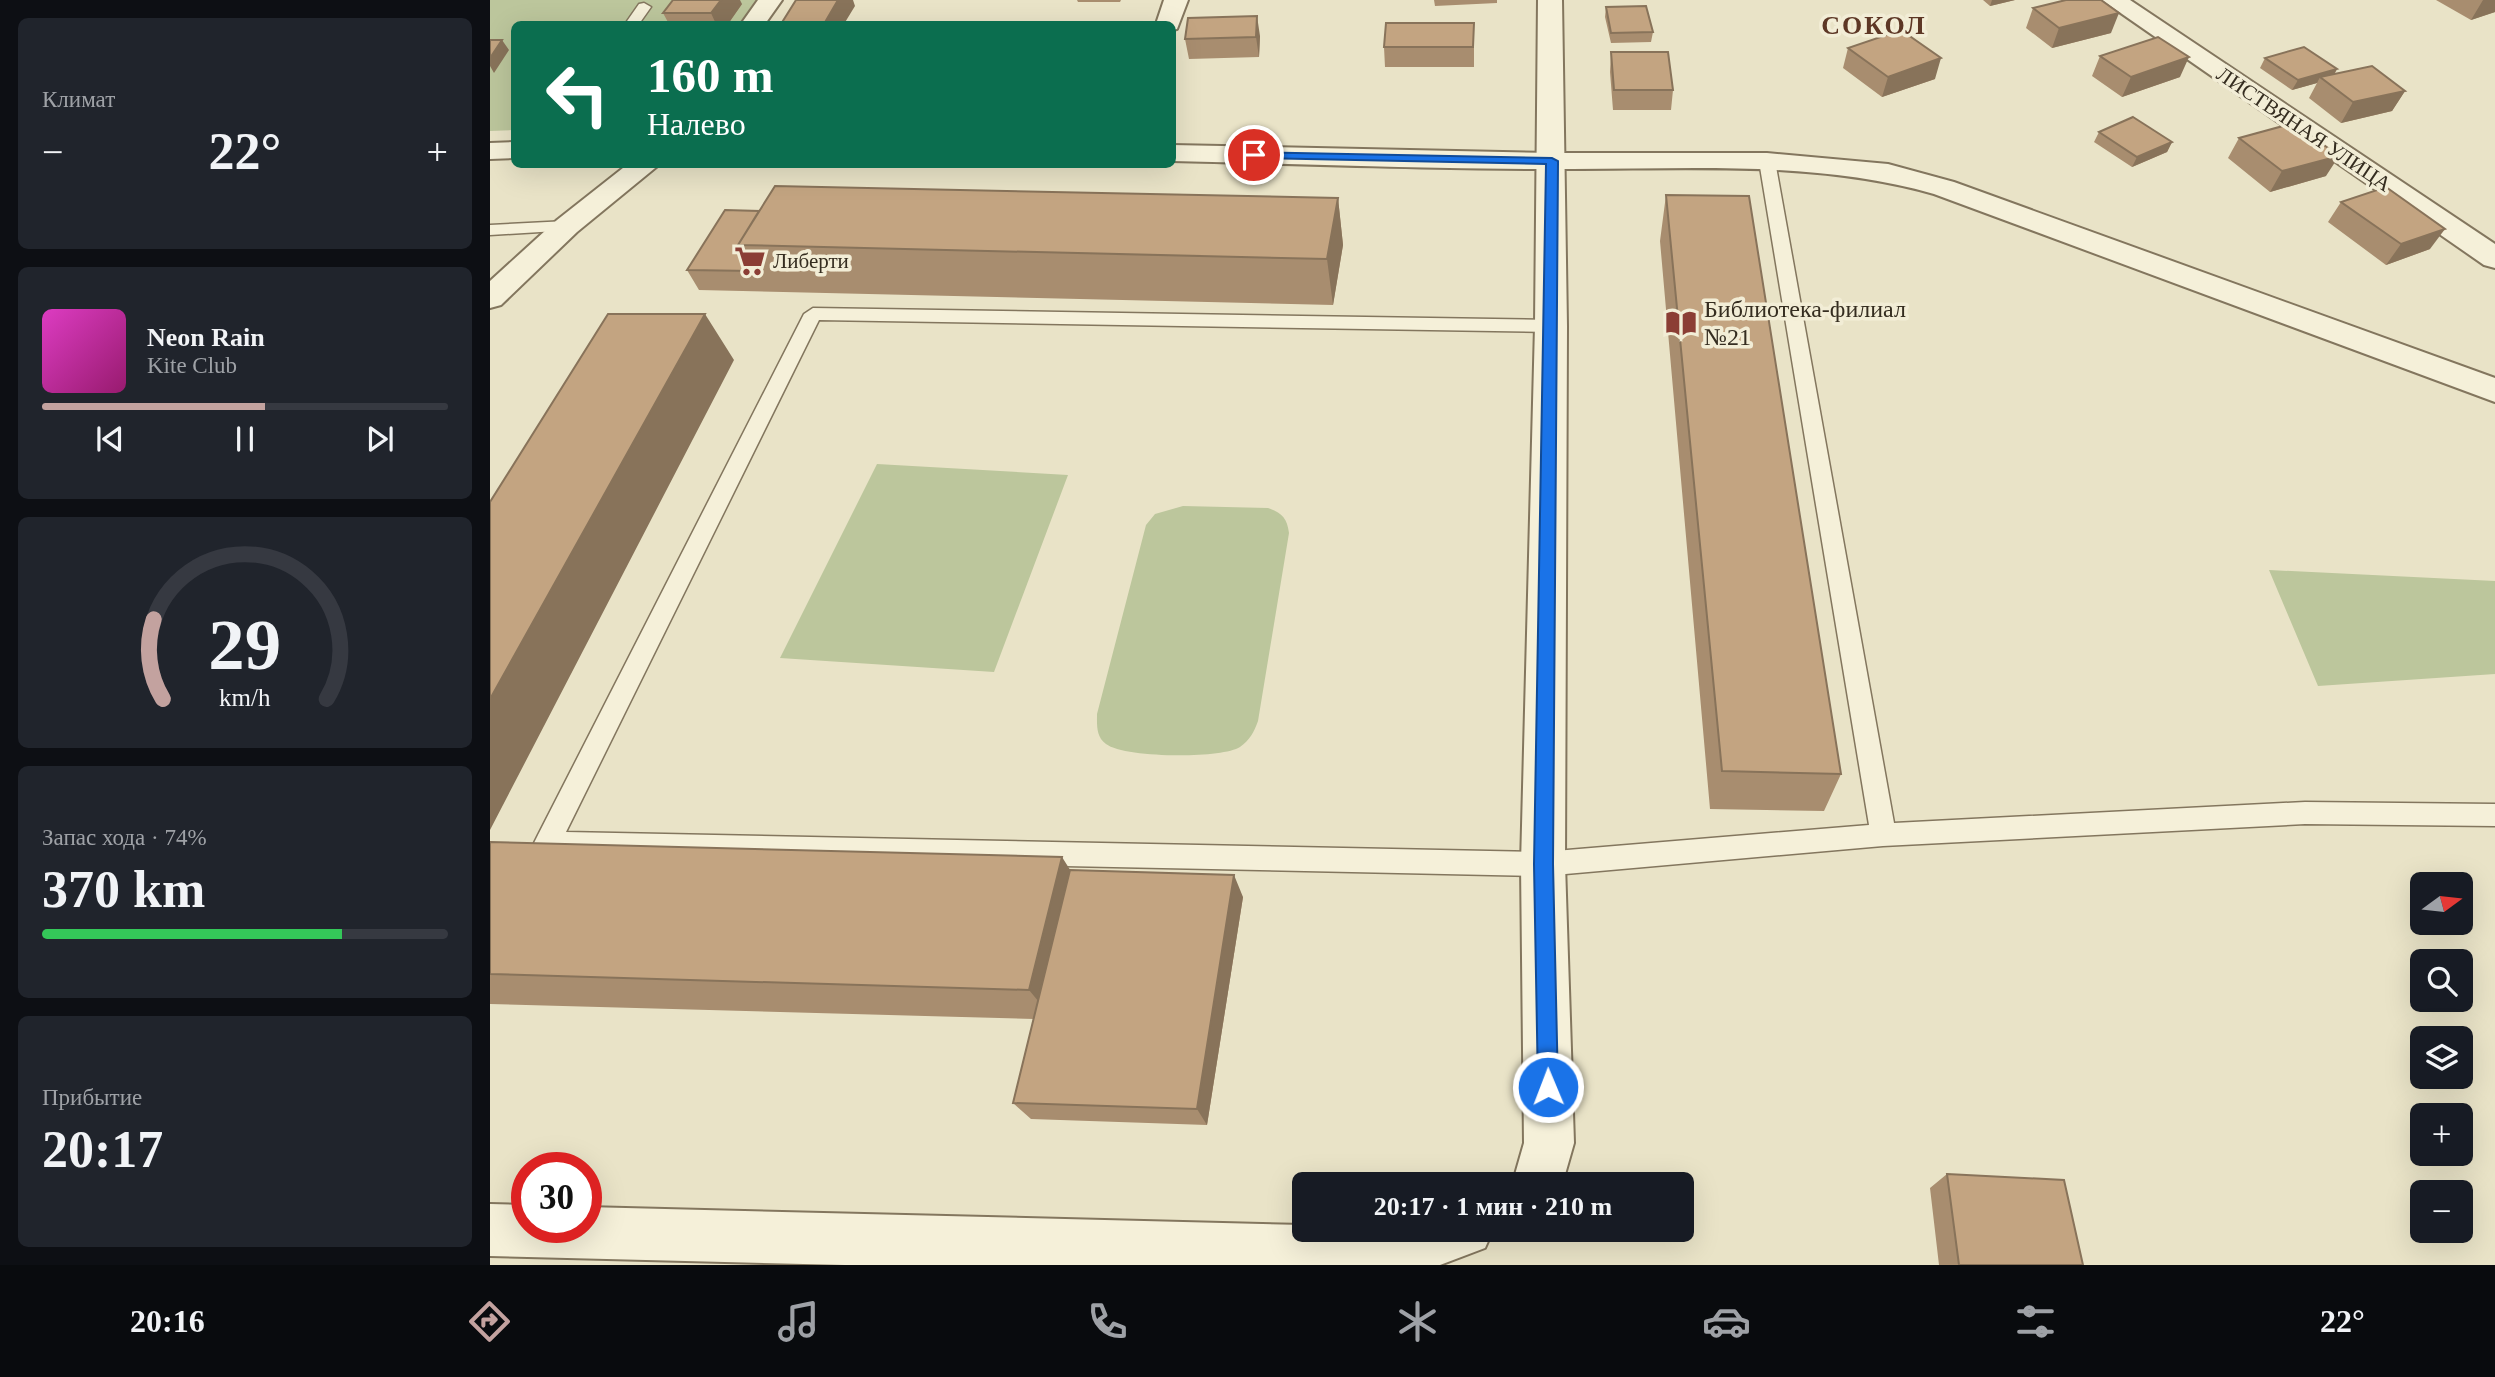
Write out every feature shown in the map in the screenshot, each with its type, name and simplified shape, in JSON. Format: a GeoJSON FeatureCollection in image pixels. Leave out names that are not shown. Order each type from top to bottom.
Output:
{"type":"FeatureCollection","features":[{"type":"Feature","properties":{"kind":"street"},"geometry":{"type":"LineString","coordinates":[[756,21],[770,0]]}},
{"type":"Feature","properties":{"kind":"street"},"geometry":{"type":"LineString","coordinates":[[1169,21],[1175,0]]}},
{"type":"Feature","properties":{"kind":"street"},"geometry":{"type":"LineString","coordinates":[[1541,1172],[1549,1143],[1544,864],[1552,161],[1550,0]]}},
{"type":"Feature","properties":{"kind":"street","name":"ЛИСТВЯНАЯ УЛИЦА"},"geometry":{"type":"LineString","coordinates":[[2113,0],[2495,258]]}},
{"type":"Feature","properties":{"kind":"street"},"geometry":{"type":"LineString","coordinates":[[490,151],[511,150]]}},
{"type":"Feature","properties":{"kind":"street"},"geometry":{"type":"LineString","coordinates":[[1176,153],[1552,161],[1767,161],[1888,172],[1944,188],[2495,390]]}},
{"type":"Feature","properties":{"kind":"street"},"geometry":{"type":"LineString","coordinates":[[490,299],[567,226],[641,168]]}},
{"type":"Feature","properties":{"kind":"street"},"geometry":{"type":"LineString","coordinates":[[490,1230],[845,1252],[1397,1253],[1430,1242]]}},
{"type":"Feature","properties":{"kind":"lane"},"geometry":{"type":"LineString","coordinates":[[634,21],[644,7]]}},
{"type":"Feature","properties":{"kind":"lane"},"geometry":{"type":"LineString","coordinates":[[1767,161],[1882,835]]}},
{"type":"Feature","properties":{"kind":"lane"},"geometry":{"type":"LineString","coordinates":[[490,230],[567,226]]}},
{"type":"Feature","properties":{"kind":"lane"},"geometry":{"type":"LineString","coordinates":[[1550,326],[813,314],[547,843],[1544,864],[1882,835],[2305,813],[2495,815]]}},
{"type":"Feature","properties":{"kind":"green space"},"geometry":{"type":"Polygon","coordinates":[[[490,0],[756,0],[741,21],[511,21],[511,130],[490,131],[490,0]]]}},
{"type":"Feature","properties":{"kind":"green space"},"geometry":{"type":"Polygon","coordinates":[[[877,464],[1068,475],[994,672],[780,658],[877,464]]]}},
{"type":"Feature","properties":{"kind":"green space"},"geometry":{"type":"Polygon","coordinates":[[[1183,506],[1268,508],[1280,514],[1287,523],[1289,533],[1258,721],[1246,742],[1230,751],[1173,755],[1116,749],[1100,738],[1097,714],[1146,525],[1155,514],[1183,506]]]}},
{"type":"Feature","properties":{"kind":"green space"},"geometry":{"type":"Polygon","coordinates":[[[2269,570],[2495,581],[2495,674],[2318,686],[2269,570]]]}},
{"type":"Feature","properties":{"kind":"building"},"geometry":{"type":"Polygon","coordinates":[[[673,0],[721,0],[711,13],[663,13],[673,0]]]}},
{"type":"Feature","properties":{"kind":"building"},"geometry":{"type":"Polygon","coordinates":[[[796,0],[838,0],[826,21],[783,21],[796,0]]]}},
{"type":"Feature","properties":{"kind":"building"},"geometry":{"type":"Polygon","coordinates":[[[2066,0],[2101,0],[2119,13],[2059,28],[2033,8],[2066,0]]]}},
{"type":"Feature","properties":{"kind":"building"},"geometry":{"type":"Polygon","coordinates":[[[1646,6],[1653,32],[1611,33],[1606,7],[1646,6]]]}},
{"type":"Feature","properties":{"kind":"building"},"geometry":{"type":"Polygon","coordinates":[[[1257,16],[1256,37],[1185,39],[1188,18],[1257,16]]]}},
{"type":"Feature","properties":{"kind":"building"},"geometry":{"type":"Polygon","coordinates":[[[1386,23],[1474,23],[1473,47],[1384,47],[1386,23]]]}},
{"type":"Feature","properties":{"kind":"building"},"geometry":{"type":"Polygon","coordinates":[[[1901,30],[1941,58],[1888,77],[1848,48],[1901,30]]]}},
{"type":"Feature","properties":{"kind":"building"},"geometry":{"type":"Polygon","coordinates":[[[2158,37],[2189,57],[2131,77],[2100,56],[2158,37]]]}},
{"type":"Feature","properties":{"kind":"building"},"geometry":{"type":"Polygon","coordinates":[[[490,40],[502,40],[490,58],[490,40]]]}},
{"type":"Feature","properties":{"kind":"building"},"geometry":{"type":"Polygon","coordinates":[[[2304,47],[2337,69],[2298,80],[2265,58],[2304,47]]]}},
{"type":"Feature","properties":{"kind":"building"},"geometry":{"type":"Polygon","coordinates":[[[1611,52],[1668,52],[1673,90],[1614,90],[1611,52]]]}},
{"type":"Feature","properties":{"kind":"building"},"geometry":{"type":"Polygon","coordinates":[[[2372,66],[2405,91],[2353,102],[2320,77],[2372,66]]]}},
{"type":"Feature","properties":{"kind":"building"},"geometry":{"type":"Polygon","coordinates":[[[2133,117],[2172,142],[2137,157],[2099,132],[2133,117]]]}},
{"type":"Feature","properties":{"kind":"building"},"geometry":{"type":"Polygon","coordinates":[[[2294,123],[2339,156],[2282,171],[2239,138],[2294,123]]]}},
{"type":"Feature","properties":{"kind":"building"},"geometry":{"type":"Polygon","coordinates":[[[775,186],[1338,198],[1327,259],[738,245],[775,186]]]}},
{"type":"Feature","properties":{"kind":"building"},"geometry":{"type":"Polygon","coordinates":[[[2386,187],[2445,229],[2401,244],[2341,202],[2386,187]]]}},
{"type":"Feature","properties":{"kind":"building"},"geometry":{"type":"Polygon","coordinates":[[[1666,195],[1749,196],[1841,774],[1722,771],[1666,195]]]}},
{"type":"Feature","properties":{"kind":"building"},"geometry":{"type":"Polygon","coordinates":[[[725,210],[759,211],[738,245],[753,271],[687,270],[725,210]]]}},
{"type":"Feature","properties":{"kind":"building"},"geometry":{"type":"Polygon","coordinates":[[[608,314],[705,314],[490,699],[490,502],[608,314]]]}},
{"type":"Feature","properties":{"kind":"building"},"geometry":{"type":"Polygon","coordinates":[[[490,842],[1062,857],[1029,990],[490,974],[490,842]]]}},
{"type":"Feature","properties":{"kind":"building"},"geometry":{"type":"Polygon","coordinates":[[[1070,870],[1234,875],[1197,1109],[1013,1103],[1070,870]]]}},
{"type":"Feature","properties":{"kind":"building"},"geometry":{"type":"Polygon","coordinates":[[[1947,1174],[2064,1180],[2083,1265],[1959,1265],[1947,1174]]]}},
{"type":"Feature","properties":{"kind":"place","name":"Либерти"},"geometry":{"type":"Point","coordinates":[750,261]}},
{"type":"Feature","properties":{"kind":"place","name":"Библиотека-филиал №21"},"geometry":{"type":"Point","coordinates":[1681,323]}},
{"type":"Feature","properties":{"kind":"district","name":"СОКОЛ"},"geometry":{"type":"Point","coordinates":[1874,25]}},
{"type":"Feature","properties":{"kind":"route"},"geometry":{"type":"LineString","coordinates":[[1254,155],[1552,161],[1544,864],[1548,1087]]}}]}
